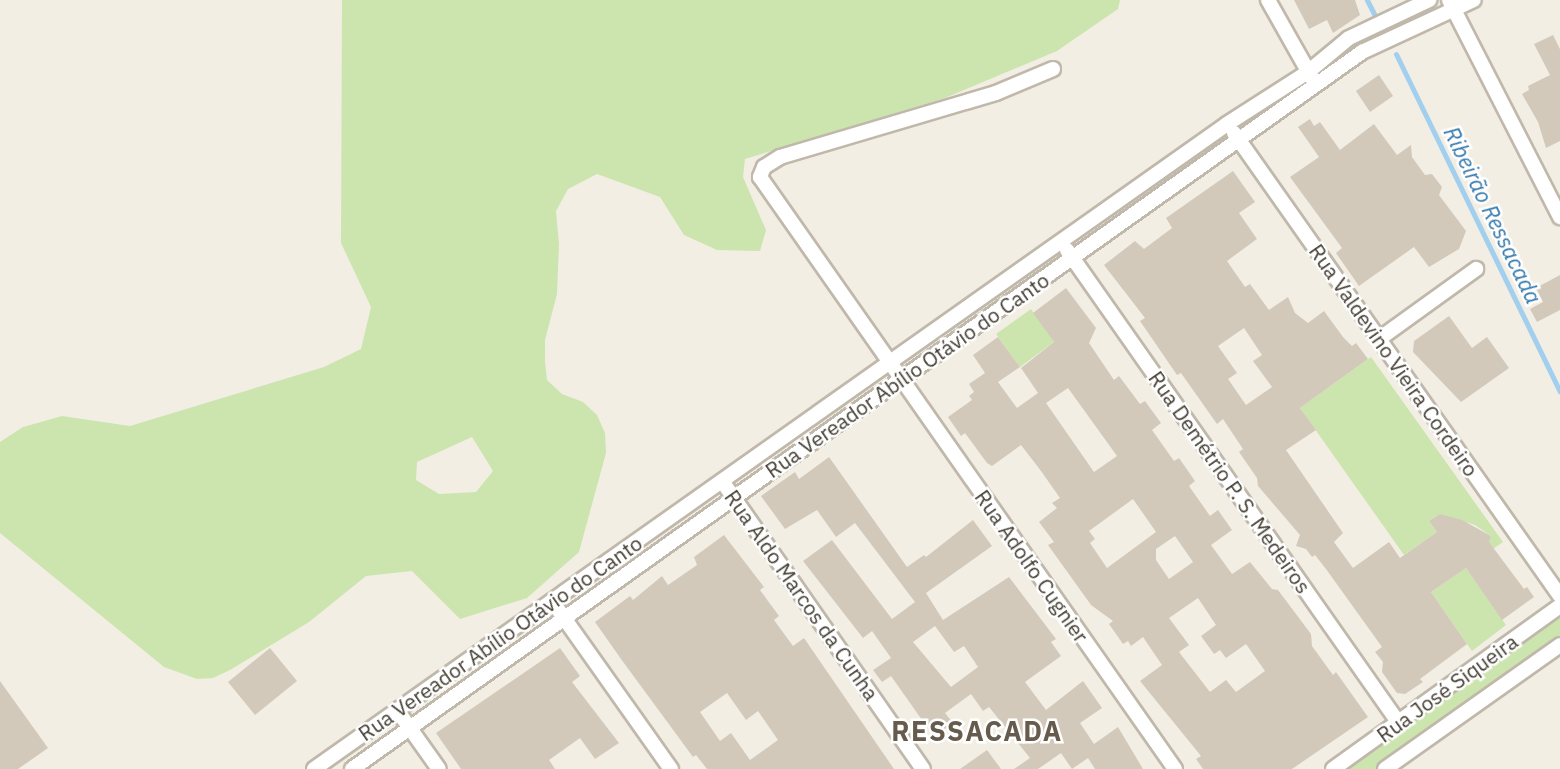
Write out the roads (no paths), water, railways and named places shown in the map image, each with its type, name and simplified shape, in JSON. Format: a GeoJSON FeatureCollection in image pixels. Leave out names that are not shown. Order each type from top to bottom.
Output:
{"type":"FeatureCollection","features":[{"type":"Feature","properties":{"kind":"street"},"geometry":{"type":"LineString","coordinates":[[1268,0],[1317,84]]}},
{"type":"Feature","properties":{"kind":"street","name":"Rua Vereador Abílio Otávio do Canto"},"geometry":{"type":"LineString","coordinates":[[314,769],[1227,124],[1308,72],[1349,38],[1429,0]]}},
{"type":"Feature","properties":{"kind":"street","name":"Rua Vereador Abílio Otávio do Canto"},"geometry":{"type":"LineString","coordinates":[[352,769],[1317,84],[1381,41],[1451,4],[1474,0]]}},
{"type":"Feature","properties":{"kind":"street"},"geometry":{"type":"LineString","coordinates":[[1451,4],[1560,217]]}},
{"type":"Feature","properties":{"kind":"street","name":"Rua Adolfo Cugnier"},"geometry":{"type":"LineString","coordinates":[[1053,69],[996,93],[780,157],[764,167],[760,177],[766,189],[1175,769]]}},
{"type":"Feature","properties":{"kind":"street","name":"Rua Valdevino Vieira Cordeiro"},"geometry":{"type":"LineString","coordinates":[[1227,124],[1560,596]]}},
{"type":"Feature","properties":{"kind":"street","name":"Rua Demétrio P. S. Medeiros"},"geometry":{"type":"LineString","coordinates":[[1061,241],[1398,722]]}},
{"type":"Feature","properties":{"kind":"street"},"geometry":{"type":"LineString","coordinates":[[1379,339],[1476,269]]}},
{"type":"Feature","properties":{"kind":"street","name":"Rua Aldo Marcos da Cunha"},"geometry":{"type":"LineString","coordinates":[[722,481],[923,769]]}},
{"type":"Feature","properties":{"kind":"street"},"geometry":{"type":"LineString","coordinates":[[552,601],[671,769]]}},
{"type":"Feature","properties":{"kind":"street","name":"Rua José Siqueira"},"geometry":{"type":"LineString","coordinates":[[1333,769],[1560,606]]}},
{"type":"Feature","properties":{"kind":"street","name":"Rua José Siqueira"},"geometry":{"type":"LineString","coordinates":[[1385,769],[1560,645]]}},
{"type":"Feature","properties":{"kind":"street"},"geometry":{"type":"LineString","coordinates":[[397,710],[439,769]]}},
{"type":"Feature","properties":{"kind":"waterway"},"geometry":{"type":"LineString","coordinates":[[1367,0],[1374,14]]}},
{"type":"Feature","properties":{"kind":"waterway","name":"Ribeirão Ressacada"},"geometry":{"type":"LineString","coordinates":[[1396,54],[1560,391]]}},
{"type":"Feature","properties":{"kind":"district","name":"RESSACADA"},"geometry":{"type":"Point","coordinates":[977,731]}}]}
